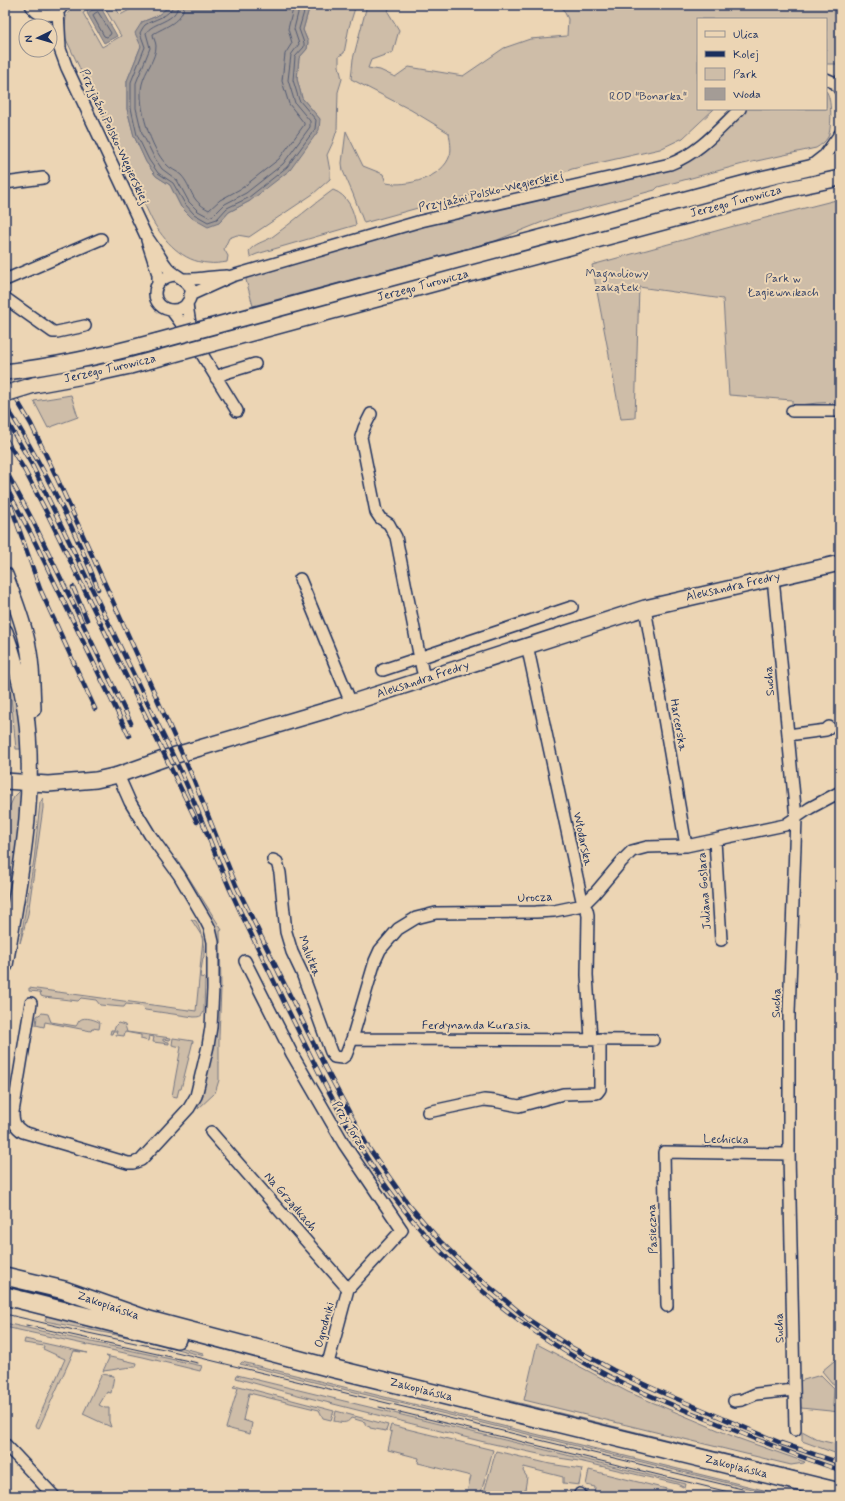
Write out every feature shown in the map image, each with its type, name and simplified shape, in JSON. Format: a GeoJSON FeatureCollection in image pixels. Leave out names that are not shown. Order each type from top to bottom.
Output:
{"type":"FeatureCollection","features":[{"type":"Feature","properties":{"kind":"main road","name":"Jerzego Turowicza"},"geometry":{"type":"LineString","coordinates":[[5,372],[61,365],[124,350],[732,186],[810,167],[840,162]]}},
{"type":"Feature","properties":{"kind":"main road","name":"Jerzego Turowicza"},"geometry":{"type":"LineString","coordinates":[[5,389],[83,376],[130,366],[783,190],[840,178]]}},
{"type":"Feature","properties":{"kind":"main road"},"geometry":{"type":"LineString","coordinates":[[5,394],[34,385]]}},
{"type":"Feature","properties":{"kind":"main road","name":"Aleksandra Fredry"},"geometry":{"type":"LineString","coordinates":[[5,780],[48,784],[96,780],[118,775],[166,758],[351,703],[645,608],[840,563]]}},
{"type":"Feature","properties":{"kind":"main road"},"geometry":{"type":"LineString","coordinates":[[5,575],[19,611],[30,656],[33,718],[29,745]]}},
{"type":"Feature","properties":{"kind":"main road"},"geometry":{"type":"LineString","coordinates":[[5,632],[24,700],[29,745],[28,807],[21,870],[5,966]]}},
{"type":"Feature","properties":{"kind":"main road","name":"Zakopiańska"},"geometry":{"type":"LineString","coordinates":[[5,1276],[64,1290],[149,1320],[327,1367],[840,1492]]}},
{"type":"Feature","properties":{"kind":"main road","name":"Zakopiańska"},"geometry":{"type":"LineString","coordinates":[[5,1296],[809,1496]]}},
{"type":"Feature","properties":{"kind":"street"},"geometry":{"type":"LineString","coordinates":[[31,5],[35,11],[43,15],[51,15],[60,8]]}},
{"type":"Feature","properties":{"kind":"street","name":"Przyjaźni Polsko-Węgierskiej"},"geometry":{"type":"LineString","coordinates":[[60,8],[60,49]]}},
{"type":"Feature","properties":{"kind":"street","name":"Przyjaźni Polsko-Węgierskiej"},"geometry":{"type":"LineString","coordinates":[[58,45],[67,68],[146,236],[158,274],[158,282],[155,288],[156,299],[164,308],[172,310],[181,309],[189,299],[232,276],[351,241],[438,217],[670,164],[686,157],[702,146],[739,110]]}},
{"type":"Feature","properties":{"kind":"street"},"geometry":{"type":"LineString","coordinates":[[827,79],[835,83],[840,90]]}},
{"type":"Feature","properties":{"kind":"street"},"geometry":{"type":"LineString","coordinates":[[810,167],[826,155],[840,134]]}},
{"type":"Feature","properties":{"kind":"street"},"geometry":{"type":"LineString","coordinates":[[5,183],[42,178]]}},
{"type":"Feature","properties":{"kind":"street","name":"Przyjaźni Polsko-Węgierskiej"},"geometry":{"type":"LineString","coordinates":[[146,236],[155,247],[167,268],[180,277],[190,289],[189,299]]}},
{"type":"Feature","properties":{"kind":"street"},"geometry":{"type":"LineString","coordinates":[[5,280],[101,239]]}},
{"type":"Feature","properties":{"kind":"street","name":"Przyjaźni Polsko-Węgierskiej"},"geometry":{"type":"LineString","coordinates":[[158,282],[167,276],[196,279],[214,276],[232,276]]}},
{"type":"Feature","properties":{"kind":"street"},"geometry":{"type":"LineString","coordinates":[[5,298],[52,332],[85,326]]}},
{"type":"Feature","properties":{"kind":"street"},"geometry":{"type":"LineString","coordinates":[[189,299],[188,315],[192,327],[192,338]]}},
{"type":"Feature","properties":{"kind":"street"},"geometry":{"type":"LineString","coordinates":[[172,310],[192,338],[237,411]]}},
{"type":"Feature","properties":{"kind":"street"},"geometry":{"type":"LineString","coordinates":[[216,378],[225,373],[255,364]]}},
{"type":"Feature","properties":{"kind":"street"},"geometry":{"type":"LineString","coordinates":[[792,411],[840,411]]}},
{"type":"Feature","properties":{"kind":"street"},"geometry":{"type":"LineString","coordinates":[[372,414],[361,437],[376,512],[380,518],[389,524],[396,537],[425,679]]}},
{"type":"Feature","properties":{"kind":"street","name":"Sucha"},"geometry":{"type":"LineString","coordinates":[[773,578],[796,818],[789,1013],[789,1154],[795,1430]]}},
{"type":"Feature","properties":{"kind":"street"},"geometry":{"type":"LineString","coordinates":[[300,579],[351,703]]}},
{"type":"Feature","properties":{"kind":"street"},"geometry":{"type":"LineString","coordinates":[[383,670],[572,607]]}},
{"type":"Feature","properties":{"kind":"street","name":"Harcerska"},"geometry":{"type":"LineString","coordinates":[[645,608],[686,846]]}},
{"type":"Feature","properties":{"kind":"street","name":"Włodarska"},"geometry":{"type":"LineString","coordinates":[[527,646],[583,905],[587,910],[588,915],[587,975],[595,1039]]}},
{"type":"Feature","properties":{"kind":"street"},"geometry":{"type":"LineString","coordinates":[[788,735],[829,729]]}},
{"type":"Feature","properties":{"kind":"street"},"geometry":{"type":"LineString","coordinates":[[31,1003],[13,1112],[14,1125],[24,1132],[128,1163],[141,1160],[189,1108],[196,1096],[210,1033],[213,942],[210,929],[206,921],[179,875],[150,835],[130,802],[118,775]]}},
{"type":"Feature","properties":{"kind":"street"},"geometry":{"type":"LineString","coordinates":[[583,905],[632,851],[647,847],[686,846],[785,825],[810,808],[840,792]]}},
{"type":"Feature","properties":{"kind":"street","name":"Juliana Goslara"},"geometry":{"type":"LineString","coordinates":[[715,840],[722,940]]}},
{"type":"Feature","properties":{"kind":"street","name":"Malutka"},"geometry":{"type":"LineString","coordinates":[[273,860],[277,862],[280,873],[286,932],[292,952],[302,973],[331,1052],[334,1057],[337,1058]]}},
{"type":"Feature","properties":{"kind":"street","name":"Urocza"},"geometry":{"type":"LineString","coordinates":[[337,1058],[342,1058],[346,1055],[374,961],[380,950],[391,936],[398,928],[406,923],[422,916],[436,913],[536,912],[554,911],[583,905]]}},
{"type":"Feature","properties":{"kind":"street","name":"Przy Torze"},"geometry":{"type":"LineString","coordinates":[[245,961],[292,1054],[344,1144],[402,1230],[348,1289]]}},
{"type":"Feature","properties":{"kind":"street","name":"Ferdynanda Kurasia"},"geometry":{"type":"LineString","coordinates":[[352,1039],[652,1040]]}},
{"type":"Feature","properties":{"kind":"street"},"geometry":{"type":"LineString","coordinates":[[428,1112],[484,1100],[519,1106],[563,1094],[597,1093],[600,1089],[595,1039]]}},
{"type":"Feature","properties":{"kind":"street","name":"Na Grządkach"},"geometry":{"type":"LineString","coordinates":[[211,1132],[348,1289]]}},
{"type":"Feature","properties":{"kind":"street","name":"Lechicka"},"geometry":{"type":"LineString","coordinates":[[664,1152],[789,1154]]}},
{"type":"Feature","properties":{"kind":"street","name":"Pasieczna"},"geometry":{"type":"LineString","coordinates":[[664,1152],[667,1306]]}},
{"type":"Feature","properties":{"kind":"street","name":"Ogrodniki"},"geometry":{"type":"LineString","coordinates":[[327,1367],[348,1289]]}},
{"type":"Feature","properties":{"kind":"street"},"geometry":{"type":"LineString","coordinates":[[734,1401],[742,1400],[756,1394],[794,1390]]}},
{"type":"Feature","properties":{"kind":"street"},"geometry":{"type":"LineString","coordinates":[[5,1444],[54,1496]]}},
{"type":"Feature","properties":{"kind":"green space"},"geometry":{"type":"Polygon","coordinates":[[[73,5],[96,5],[83,13],[102,47],[121,36],[103,5],[114,5],[120,15],[139,5],[171,5],[157,16],[142,22],[141,46],[127,81],[127,109],[134,136],[146,162],[156,176],[170,185],[181,207],[219,223],[229,212],[250,201],[320,119],[302,98],[297,79],[299,58],[307,49],[308,42],[303,30],[310,5],[356,5],[349,27],[344,53],[339,56],[339,66],[342,79],[338,92],[337,130],[327,155],[330,179],[313,194],[249,237],[237,235],[229,238],[224,249],[228,256],[227,262],[199,262],[182,254],[168,243],[152,220],[64,35],[66,17],[73,5]]]}},
{"type":"Feature","properties":{"kind":"green space","name":"ROD \"Bonarka\""},"geometry":{"type":"Polygon","coordinates":[[[367,5],[390,5],[388,12],[399,30],[393,52],[371,60],[368,68],[380,70],[395,77],[409,67],[463,76],[504,48],[530,39],[567,36],[568,19],[561,5],[840,5],[840,64],[827,64],[827,18],[697,18],[697,110],[713,110],[683,138],[660,149],[572,169],[552,177],[432,204],[364,223],[343,171],[342,163],[346,131],[363,166],[383,174],[386,183],[394,184],[414,182],[440,170],[450,155],[451,144],[449,133],[411,110],[351,79],[353,59],[367,5]]]}},
{"type":"Feature","properties":{"kind":"green space"},"geometry":{"type":"Polygon","coordinates":[[[827,92],[828,94],[831,120],[829,133],[826,140],[816,148],[743,164],[658,187],[655,190],[555,217],[495,241],[253,306],[246,280],[248,276],[440,222],[663,172],[683,165],[698,155],[746,110],[827,110],[827,92]]]}},
{"type":"Feature","properties":{"kind":"green space"},"geometry":{"type":"Polygon","coordinates":[[[333,190],[343,196],[349,204],[354,214],[356,225],[250,257],[249,251],[254,246],[272,237],[333,190]]]}},
{"type":"Feature","properties":{"kind":"green space","name":"Park w Łagiewnikach"},"geometry":{"type":"Polygon","coordinates":[[[840,199],[840,402],[792,406],[792,400],[729,395],[723,299],[639,287],[635,418],[621,419],[592,265],[840,199]]]}},
{"type":"Feature","properties":{"kind":"green space"},"geometry":{"type":"Polygon","coordinates":[[[71,395],[78,417],[48,428],[34,401],[71,395]]]}},
{"type":"Feature","properties":{"kind":"green space"},"geometry":{"type":"Polygon","coordinates":[[[5,652],[17,698],[23,749],[16,749],[11,697],[5,673],[5,652]]]}},
{"type":"Feature","properties":{"kind":"green space"},"geometry":{"type":"Polygon","coordinates":[[[21,790],[22,793],[17,848],[5,923],[5,844],[9,808],[14,797],[21,790]]]}},
{"type":"Feature","properties":{"kind":"green space"},"geometry":{"type":"Polygon","coordinates":[[[43,798],[43,808],[28,914],[20,943],[34,859],[40,803],[43,798]]]}},
{"type":"Feature","properties":{"kind":"green space"},"geometry":{"type":"Polygon","coordinates":[[[177,859],[222,930],[220,931],[221,989],[219,1080],[215,1093],[198,1109],[215,1035],[219,946],[207,912],[175,861],[177,859]]]}},
{"type":"Feature","properties":{"kind":"green space"},"geometry":{"type":"Polygon","coordinates":[[[191,919],[196,921],[202,936],[191,919]]]}},
{"type":"Feature","properties":{"kind":"green space"},"geometry":{"type":"Polygon","coordinates":[[[203,941],[204,957],[200,977],[205,978],[204,1010],[203,1014],[200,1016],[194,1017],[145,1010],[141,1006],[126,1004],[124,1007],[100,1005],[96,1000],[81,998],[78,1001],[44,997],[41,996],[40,992],[29,991],[29,988],[196,1011],[203,941]]]}},
{"type":"Feature","properties":{"kind":"green space"},"geometry":{"type":"Polygon","coordinates":[[[42,1013],[48,1014],[51,1022],[76,1026],[79,1021],[87,1018],[100,1023],[99,1029],[92,1028],[91,1031],[45,1022],[44,1027],[36,1025],[37,1016],[42,1013]]]}},
{"type":"Feature","properties":{"kind":"green space"},"geometry":{"type":"Polygon","coordinates":[[[118,1023],[125,1025],[127,1032],[171,1038],[170,1040],[163,1039],[163,1041],[169,1042],[169,1044],[153,1042],[154,1037],[149,1036],[148,1041],[141,1039],[141,1035],[125,1032],[124,1036],[116,1035],[117,1031],[113,1031],[112,1034],[110,1034],[111,1030],[114,1030],[118,1023]]]}},
{"type":"Feature","properties":{"kind":"green space"},"geometry":{"type":"Polygon","coordinates":[[[173,1038],[193,1041],[181,1089],[179,1089],[177,1097],[172,1096],[181,1047],[172,1045],[173,1038]]]}},
{"type":"Feature","properties":{"kind":"green space"},"geometry":{"type":"Polygon","coordinates":[[[47,1314],[203,1353],[204,1356],[137,1339],[45,1321],[47,1314]]]}},
{"type":"Feature","properties":{"kind":"green space"},"geometry":{"type":"Polygon","coordinates":[[[5,1323],[202,1366],[200,1371],[5,1327],[5,1323]]]}},
{"type":"Feature","properties":{"kind":"green space"},"geometry":{"type":"Polygon","coordinates":[[[25,1339],[88,1353],[74,1351],[39,1428],[35,1426],[65,1359],[43,1349],[44,1346],[24,1343],[25,1339]]]}},
{"type":"Feature","properties":{"kind":"green space"},"geometry":{"type":"Polygon","coordinates":[[[537,1344],[628,1392],[737,1438],[805,1462],[791,1465],[524,1400],[537,1344]]]}},
{"type":"Feature","properties":{"kind":"green space"},"geometry":{"type":"Polygon","coordinates":[[[106,1356],[137,1363],[136,1367],[103,1371],[109,1358],[106,1356]]]}},
{"type":"Feature","properties":{"kind":"green space"},"geometry":{"type":"Polygon","coordinates":[[[840,1356],[840,1387],[832,1383],[822,1371],[840,1356]]]}},
{"type":"Feature","properties":{"kind":"green space"},"geometry":{"type":"Polygon","coordinates":[[[242,1362],[788,1496],[781,1496],[240,1364],[242,1362]]]}},
{"type":"Feature","properties":{"kind":"green space"},"geometry":{"type":"Polygon","coordinates":[[[102,1374],[114,1376],[111,1393],[107,1392],[99,1405],[109,1408],[109,1421],[111,1427],[83,1414],[102,1374]]]}},
{"type":"Feature","properties":{"kind":"green space"},"geometry":{"type":"Polygon","coordinates":[[[237,1375],[686,1484],[685,1488],[677,1484],[579,1461],[552,1457],[480,1441],[282,1391],[236,1378],[237,1375]]]}},
{"type":"Feature","properties":{"kind":"green space"},"geometry":{"type":"Polygon","coordinates":[[[821,1375],[834,1388],[833,1406],[840,1407],[840,1412],[801,1408],[800,1381],[821,1375]]]}},
{"type":"Feature","properties":{"kind":"green space"},"geometry":{"type":"Polygon","coordinates":[[[235,1385],[334,1411],[331,1420],[323,1418],[319,1410],[249,1393],[243,1420],[252,1423],[250,1434],[226,1428],[238,1388],[233,1387],[235,1385]]]}},
{"type":"Feature","properties":{"kind":"green space"},"geometry":{"type":"Polygon","coordinates":[[[499,1398],[798,1472],[799,1476],[499,1404],[499,1398]]]}},
{"type":"Feature","properties":{"kind":"green space"},"geometry":{"type":"Polygon","coordinates":[[[336,1411],[388,1425],[386,1431],[370,1428],[365,1425],[365,1422],[351,1418],[348,1422],[334,1421],[336,1411]]]}},
{"type":"Feature","properties":{"kind":"green space"},"geometry":{"type":"Polygon","coordinates":[[[391,1425],[493,1450],[480,1496],[466,1496],[471,1476],[418,1463],[419,1458],[388,1450],[392,1432],[389,1431],[391,1425]]]}},
{"type":"Feature","properties":{"kind":"green space"},"geometry":{"type":"Polygon","coordinates":[[[802,1431],[819,1440],[840,1445],[840,1455],[802,1441],[802,1431]]]}},
{"type":"Feature","properties":{"kind":"green space"},"geometry":{"type":"Polygon","coordinates":[[[496,1451],[550,1464],[582,1469],[579,1485],[563,1483],[563,1477],[524,1467],[523,1471],[527,1477],[524,1496],[483,1496],[496,1451]]]}},
{"type":"Feature","properties":{"kind":"green space"},"geometry":{"type":"Polygon","coordinates":[[[589,1470],[687,1494],[687,1496],[594,1496],[595,1487],[586,1485],[589,1470]]]}},
{"type":"Feature","properties":{"kind":"water"},"geometry":{"type":"Polygon","coordinates":[[[171,5],[310,5],[303,30],[308,42],[307,49],[299,58],[297,79],[302,98],[320,119],[319,130],[290,170],[250,201],[229,212],[219,223],[208,227],[192,218],[181,207],[170,185],[156,176],[146,162],[134,136],[127,109],[127,81],[141,46],[135,33],[142,22],[157,16],[171,5]]]}},
{"type":"Feature","properties":{"kind":"water"},"geometry":{"type":"Polygon","coordinates":[[[100,6],[117,36],[104,43],[87,13],[100,6]]]}},
{"type":"Feature","properties":{"kind":"tram line"},"geometry":{"type":"LineString","coordinates":[[5,1314],[164,1349],[771,1496]]}},
{"type":"Feature","properties":{"kind":"tram line"},"geometry":{"type":"LineString","coordinates":[[26,1325],[198,1363]]}},
{"type":"Feature","properties":{"kind":"tram line"},"geometry":{"type":"LineString","coordinates":[[379,1407],[745,1496]]}},
{"type":"Feature","properties":{"kind":"railway"},"geometry":{"type":"LineString","coordinates":[[5,380],[31,424],[56,476],[193,778],[236,885],[325,1067],[368,1147],[409,1205],[440,1241],[474,1274],[529,1320],[569,1346],[613,1370],[663,1393],[781,1443],[840,1463]]}},
{"type":"Feature","properties":{"kind":"railway"},"geometry":{"type":"LineString","coordinates":[[5,405],[16,421],[59,501],[80,544],[98,589]]}},
{"type":"Feature","properties":{"kind":"railway"},"geometry":{"type":"LineString","coordinates":[[5,418],[31,463],[180,770],[236,902],[325,1084],[367,1158],[411,1219],[436,1247],[491,1298],[520,1321],[583,1362],[628,1386],[660,1400],[806,1459],[840,1470]]}},
{"type":"Feature","properties":{"kind":"railway"},"geometry":{"type":"LineString","coordinates":[[5,438],[25,471],[49,517],[197,822]]}},
{"type":"Feature","properties":{"kind":"railway"},"geometry":{"type":"LineString","coordinates":[[5,469],[34,523],[131,723]]}},
{"type":"Feature","properties":{"kind":"railway"},"geometry":{"type":"LineString","coordinates":[[5,485],[31,534],[129,736]]}},
{"type":"Feature","properties":{"kind":"railway"},"geometry":{"type":"LineString","coordinates":[[11,506],[40,589],[95,709]]}},
{"type":"Feature","properties":{"kind":"railway"},"geometry":{"type":"LineString","coordinates":[[73,587],[87,620]]}},
{"type":"Feature","properties":{"kind":"park label","name":"Magnoliowy zakątek"},"geometry":{"type":"Point","coordinates":[617,281]}}]}
